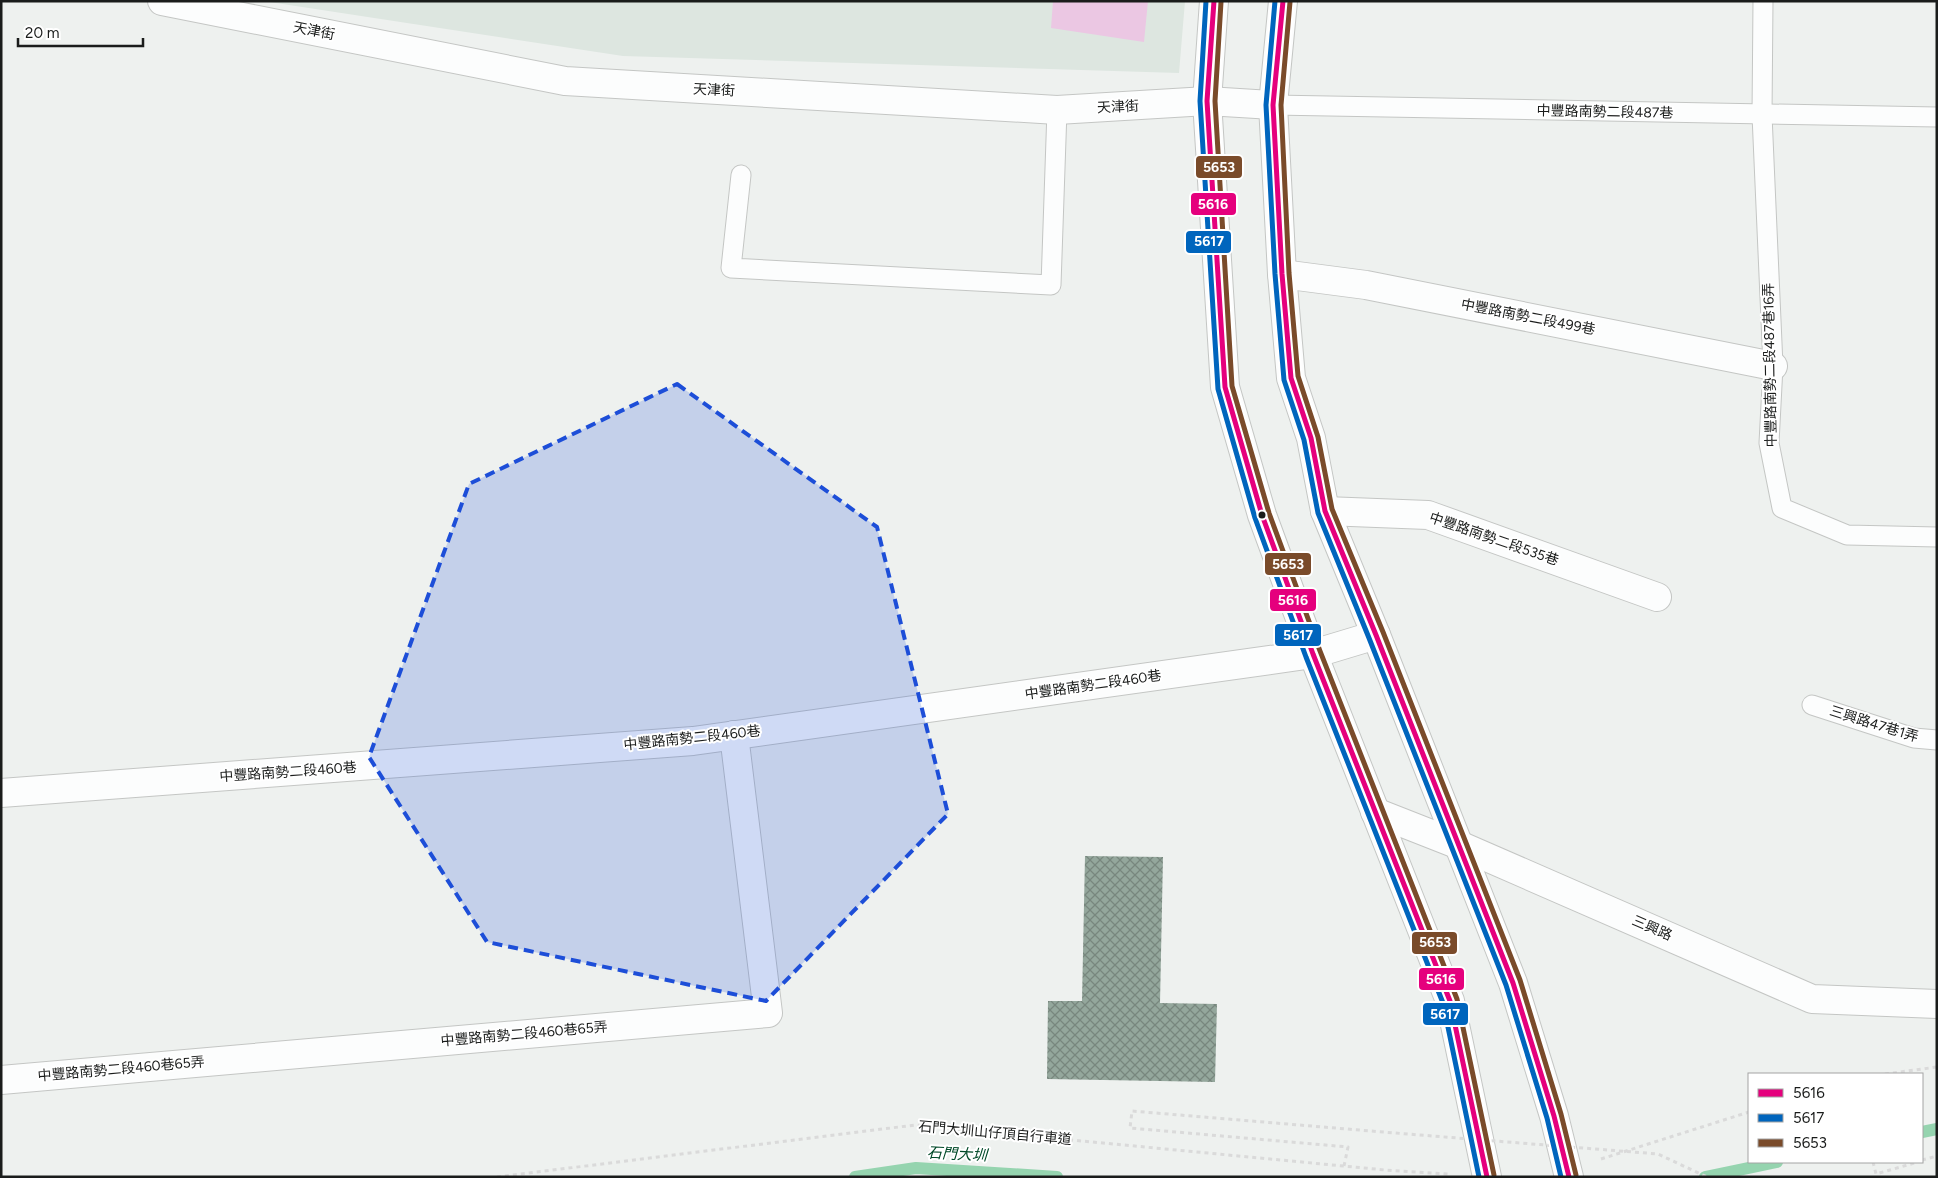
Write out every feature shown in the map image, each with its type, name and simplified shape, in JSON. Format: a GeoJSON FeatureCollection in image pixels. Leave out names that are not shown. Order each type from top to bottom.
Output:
{"type":"FeatureCollection","features":[{"type":"Feature","properties":{"kind":"street","name":"天津街"},"geometry":{"type":"LineString","coordinates":[[162,1],[565,81],[1057,110],[1207,101],[1273,105]]}},
{"type":"Feature","properties":{"kind":"street"},"geometry":{"type":"LineString","coordinates":[[1214,1],[1207,101],[1225,387],[1262,515],[1313,654],[1450,1001],[1487,1176]]}},
{"type":"Feature","properties":{"kind":"street"},"geometry":{"type":"LineString","coordinates":[[1283,1],[1273,105],[1282,274],[1291,378],[1311,438],[1325,511],[1514,983],[1554,1116],[1568,1173]]}},
{"type":"Feature","properties":{"kind":"street","name":"中豐路南勢二段499巷"},"geometry":{"type":"LineString","coordinates":[[1282,274],[1366,285],[1773,366]]}},
{"type":"Feature","properties":{"kind":"street","name":"中豐路南勢二段535巷"},"geometry":{"type":"LineString","coordinates":[[1325,511],[1428,514],[1657,597]]}},
{"type":"Feature","properties":{"kind":"street","name":"中豐路南勢二段460巷"},"geometry":{"type":"LineString","coordinates":[[1,794],[693,741],[1313,654],[1376,635]]}},
{"type":"Feature","properties":{"kind":"street","name":"中豐路南勢二段460巷65弄"},"geometry":{"type":"LineString","coordinates":[[1,1080],[768,1013],[734,735]]}},
{"type":"Feature","properties":{"kind":"street","name":"三興路"},"geometry":{"type":"LineString","coordinates":[[1375,812],[1459,845],[1812,999],[1937,1004]]}},
{"type":"Feature","properties":{"kind":"lane","name":"中豐路南勢二段487巷16弄"},"geometry":{"type":"LineString","coordinates":[[1763,1],[1762,115],[1773,366],[1768,443],[1782,508],[1847,535],[1937,537]]}},
{"type":"Feature","properties":{"kind":"lane","name":"中豐路南勢二段487巷"},"geometry":{"type":"LineString","coordinates":[[1273,105],[1937,117]]}},
{"type":"Feature","properties":{"kind":"lane"},"geometry":{"type":"LineString","coordinates":[[741,175],[731,268],[1051,285],[1057,110]]}},
{"type":"Feature","properties":{"kind":"lane","name":"三興路47巷1弄"},"geometry":{"type":"LineString","coordinates":[[1812,705],[1914,738],[1937,740]]}},
{"type":"Feature","properties":{"kind":"path"},"geometry":{"type":"LineString","coordinates":[[1892,1073],[1937,1067]]}},
{"type":"Feature","properties":{"kind":"path"},"geometry":{"type":"LineString","coordinates":[[1344,1166],[1348,1147],[1130,1128],[1132,1111],[1658,1154],[1707,1177]]}},
{"type":"Feature","properties":{"kind":"path"},"geometry":{"type":"LineString","coordinates":[[1568,1173],[1748,1112]]}},
{"type":"Feature","properties":{"kind":"path","name":"石門大圳山仔頂自行車道"},"geometry":{"type":"LineString","coordinates":[[498,1177],[915,1125],[1385,1170],[1487,1176]]}},
{"type":"Feature","properties":{"kind":"path"},"geometry":{"type":"LineString","coordinates":[[1923,1160],[1937,1156]]}},
{"type":"Feature","properties":{"kind":"path"},"geometry":{"type":"LineString","coordinates":[[1873,1163],[1876,1174],[1914,1163]]}},
{"type":"Feature","properties":{"kind":"highlighted area"},"geometry":{"type":"Polygon","coordinates":[[[677,384],[877,527],[948,814],[766,1001],[487,942],[369,757],[469,484],[677,384]]]}},
{"type":"Feature","properties":{"kind":"shaded area"},"geometry":{"type":"Polygon","coordinates":[[[263,1],[1185,1],[1179,73],[623,56],[263,1]]]}},
{"type":"Feature","properties":{"kind":"shaded area"},"geometry":{"type":"Polygon","coordinates":[[[1053,1],[1148,1],[1144,42],[1051,28],[1053,1]]]}},
{"type":"Feature","properties":{"kind":"building"},"geometry":{"type":"Polygon","coordinates":[[[1085,856],[1163,857],[1160,1003],[1217,1004],[1215,1082],[1047,1079],[1048,1001],[1082,1001],[1085,856]]]}},
{"type":"Feature","properties":{"kind":"waterway","name":"石門大圳"},"geometry":{"type":"LineString","coordinates":[[1923,1132],[1937,1129]]}},
{"type":"Feature","properties":{"kind":"waterway","name":"石門大圳"},"geometry":{"type":"LineString","coordinates":[[1705,1177],[1772,1163]]}},
{"type":"Feature","properties":{"kind":"waterway","name":"石門大圳"},"geometry":{"type":"LineString","coordinates":[[855,1177],[916,1168],[1057,1177]]}},
{"type":"Feature","properties":{"kind":"transit line","name":"5617"},"geometry":{"type":"LineString","coordinates":[[1206,1],[1200,101],[1218,389],[1255,518],[1306,657],[1443,1003],[1479,1177]]}},
{"type":"Feature","properties":{"kind":"transit line","name":"5616"},"geometry":{"type":"LineString","coordinates":[[1214,1],[1207,101],[1225,387],[1262,515],[1313,654],[1450,1001],[1487,1177]]}},
{"type":"Feature","properties":{"kind":"transit line","name":"5617"},"geometry":{"type":"LineString","coordinates":[[1275,1],[1266,105],[1275,274],[1284,380],[1304,440],[1318,513],[1506,985],[1547,1118],[1561,1177]]}},
{"type":"Feature","properties":{"kind":"transit line","name":"5616"},"geometry":{"type":"LineString","coordinates":[[1283,1],[1273,105],[1282,274],[1291,378],[1311,438],[1325,511],[1513,983],[1554,1116],[1569,1177]]}},
{"type":"Feature","properties":{"kind":"transit line","name":"5653"},"geometry":{"type":"LineString","coordinates":[[1221,2],[1215,101],[1232,386],[1269,513],[1320,651],[1457,999],[1494,1175]]}},
{"type":"Feature","properties":{"kind":"transit line","name":"5653"},"geometry":{"type":"LineString","coordinates":[[1290,2],[1281,105],[1289,273],[1298,376],[1318,437],[1332,509],[1383,632],[1520,980],[1561,1114],[1576,1175]]}}]}
